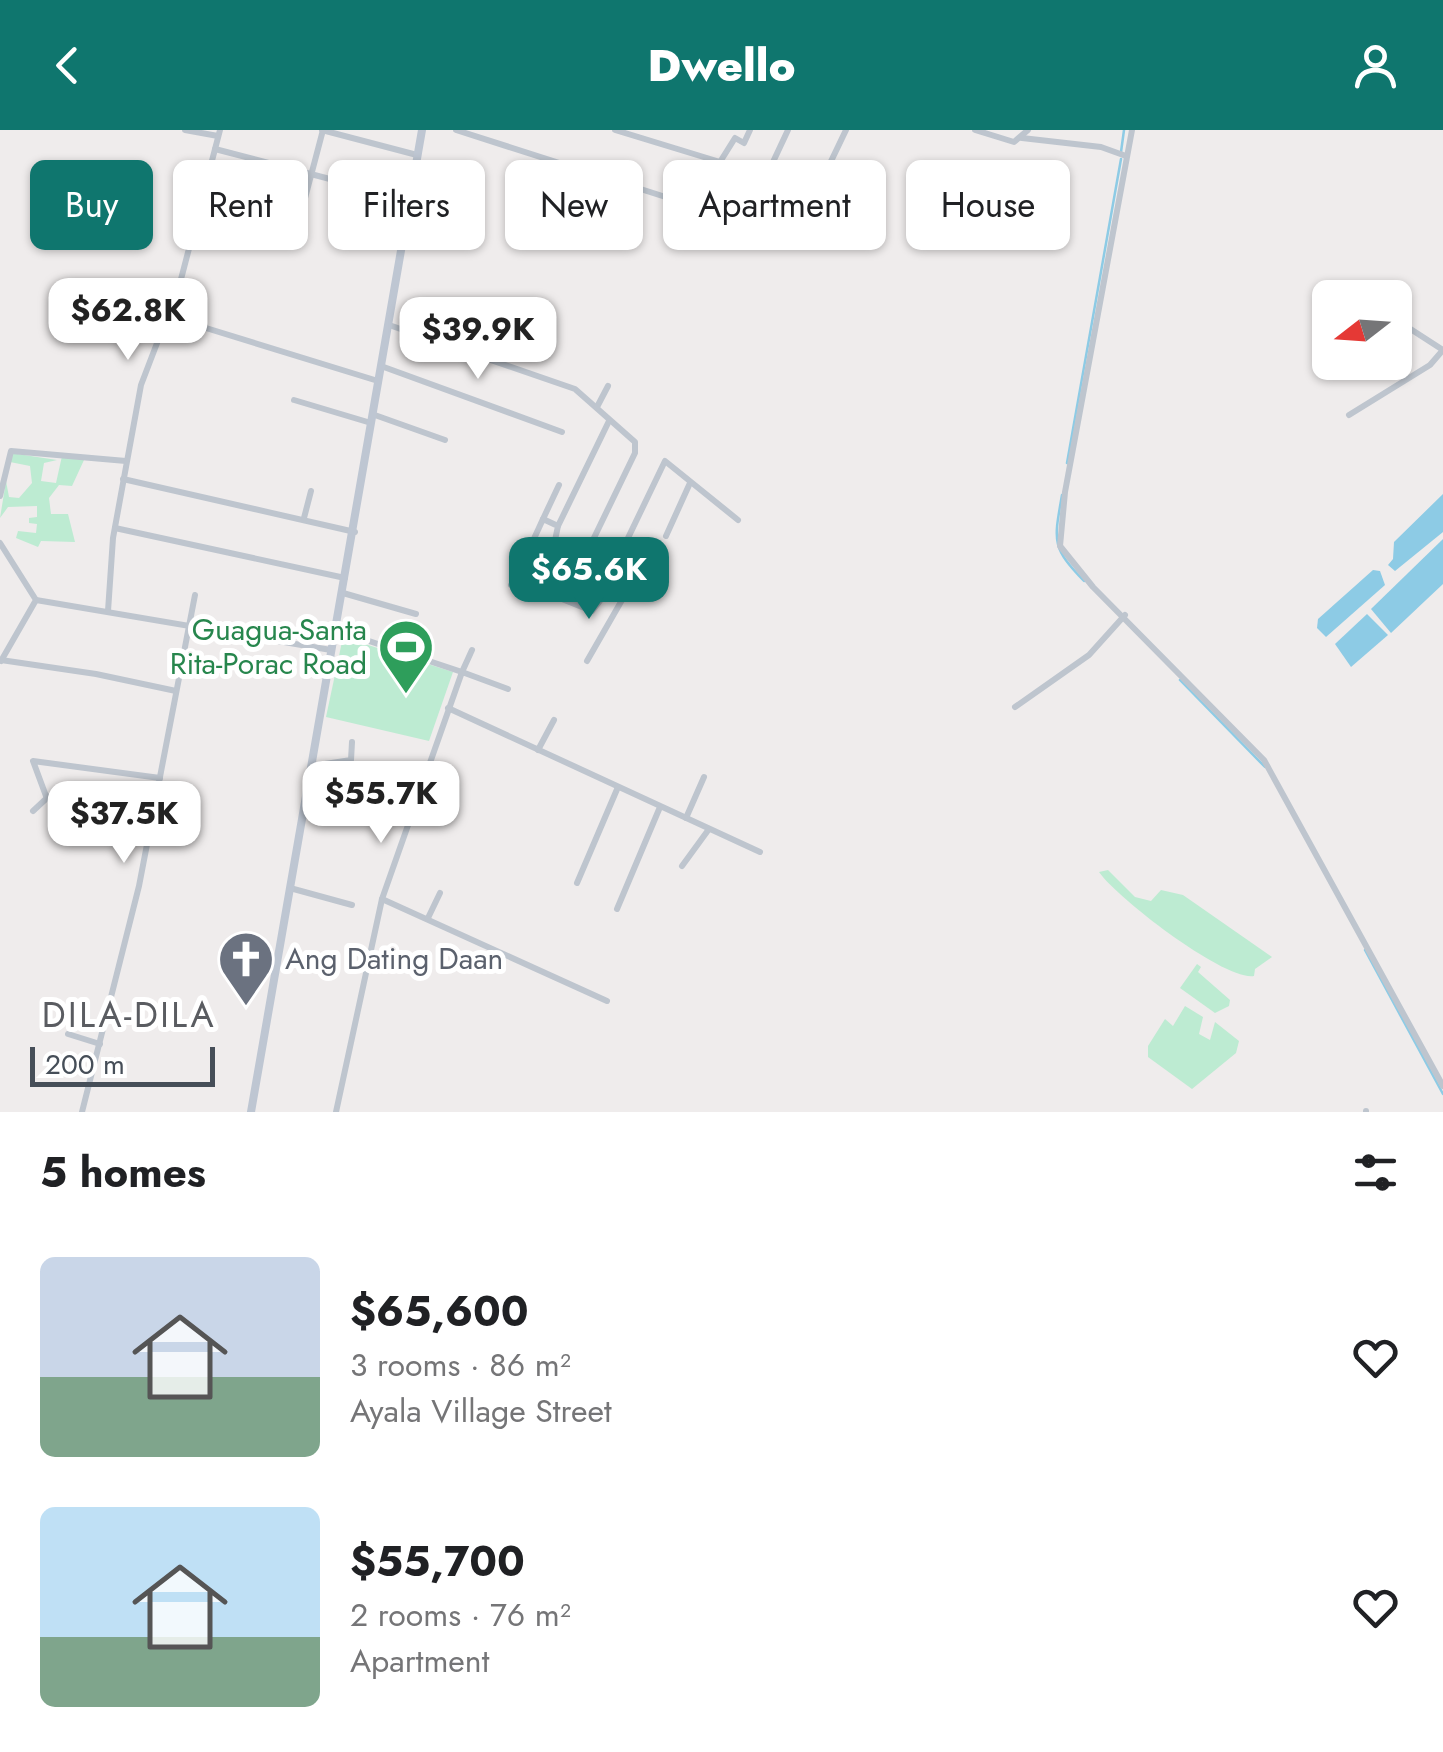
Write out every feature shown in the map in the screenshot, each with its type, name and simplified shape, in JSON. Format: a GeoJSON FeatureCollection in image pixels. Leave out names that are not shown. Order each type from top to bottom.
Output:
{"type":"FeatureCollection","features":[{"type":"Feature","properties":{"kind":"main road"},"geometry":{"type":"LineString","coordinates":[[416,160],[422,130]]}},
{"type":"Feature","properties":{"kind":"main road"},"geometry":{"type":"LineString","coordinates":[[251,1112],[401,250]]}},
{"type":"Feature","properties":{"kind":"street"},"geometry":{"type":"LineString","coordinates":[[108,610],[115,528],[144,372],[167,316],[219,133],[185,130]]}},
{"type":"Feature","properties":{"kind":"street"},"geometry":{"type":"LineString","coordinates":[[308,186],[322,130],[417,155]]}},
{"type":"Feature","properties":{"kind":"street"},"geometry":{"type":"LineString","coordinates":[[456,130],[553,160]]}},
{"type":"Feature","properties":{"kind":"street"},"geometry":{"type":"LineString","coordinates":[[615,130],[720,162],[731,142],[735,138],[744,143],[750,130]]}},
{"type":"Feature","properties":{"kind":"street"},"geometry":{"type":"LineString","coordinates":[[774,160],[788,130]]}},
{"type":"Feature","properties":{"kind":"street"},"geometry":{"type":"LineString","coordinates":[[832,160],[846,130]]}},
{"type":"Feature","properties":{"kind":"street"},"geometry":{"type":"LineString","coordinates":[[975,130],[1006,141],[1022,138],[1101,147],[1126,156]]}},
{"type":"Feature","properties":{"kind":"street"},"geometry":{"type":"LineString","coordinates":[[1022,138],[1028,130]]}},
{"type":"Feature","properties":{"kind":"street"},"geometry":{"type":"LineString","coordinates":[[1132,130],[1059,540],[1066,557],[1264,760],[1443,1086]]}},
{"type":"Feature","properties":{"kind":"street"},"geometry":{"type":"LineString","coordinates":[[214,150],[328,178]]}},
{"type":"Feature","properties":{"kind":"street"},"geometry":{"type":"LineString","coordinates":[[167,316],[378,381]]}},
{"type":"Feature","properties":{"kind":"street"},"geometry":{"type":"LineString","coordinates":[[388,325],[574,389],[634,439],[636,448],[574,573],[559,595]]}},
{"type":"Feature","properties":{"kind":"street"},"geometry":{"type":"LineString","coordinates":[[1348,415],[1430,365],[1443,350],[1412,331]]}},
{"type":"Feature","properties":{"kind":"street"},"geometry":{"type":"LineString","coordinates":[[380,366],[562,432]]}},
{"type":"Feature","properties":{"kind":"street"},"geometry":{"type":"LineString","coordinates":[[596,407],[608,386]]}},
{"type":"Feature","properties":{"kind":"street"},"geometry":{"type":"LineString","coordinates":[[294,400],[445,440]]}},
{"type":"Feature","properties":{"kind":"street"},"geometry":{"type":"LineString","coordinates":[[554,579],[558,526],[609,421]]}},
{"type":"Feature","properties":{"kind":"street"},"geometry":{"type":"LineString","coordinates":[[0,496],[8,454],[42,451],[126,461]]}},
{"type":"Feature","properties":{"kind":"street"},"geometry":{"type":"LineString","coordinates":[[540,591],[594,611],[665,461],[738,520]]}},
{"type":"Feature","properties":{"kind":"street"},"geometry":{"type":"LineString","coordinates":[[124,478],[355,532]]}},
{"type":"Feature","properties":{"kind":"street"},"geometry":{"type":"LineString","coordinates":[[666,536],[690,483]]}},
{"type":"Feature","properties":{"kind":"street"},"geometry":{"type":"LineString","coordinates":[[532,543],[559,485]]}},
{"type":"Feature","properties":{"kind":"street"},"geometry":{"type":"LineString","coordinates":[[304,518],[310,491]]}},
{"type":"Feature","properties":{"kind":"street"},"geometry":{"type":"LineString","coordinates":[[543,519],[558,526]]}},
{"type":"Feature","properties":{"kind":"street"},"geometry":{"type":"LineString","coordinates":[[115,528],[346,578]]}},
{"type":"Feature","properties":{"kind":"street"},"geometry":{"type":"LineString","coordinates":[[0,543],[36,600],[331,650]]}},
{"type":"Feature","properties":{"kind":"street"},"geometry":{"type":"LineString","coordinates":[[557,553],[574,573],[622,600],[587,661]]}},
{"type":"Feature","properties":{"kind":"street"},"geometry":{"type":"LineString","coordinates":[[511,585],[530,595],[554,579],[574,573]]}},
{"type":"Feature","properties":{"kind":"street"},"geometry":{"type":"LineString","coordinates":[[344,593],[416,614]]}},
{"type":"Feature","properties":{"kind":"street"},"geometry":{"type":"LineString","coordinates":[[82,1112],[152,815],[196,595]]}},
{"type":"Feature","properties":{"kind":"street"},"geometry":{"type":"LineString","coordinates":[[36,600],[0,661],[96,674],[176,692]]}},
{"type":"Feature","properties":{"kind":"street"},"geometry":{"type":"LineString","coordinates":[[1015,707],[1090,655],[1122,617]]}},
{"type":"Feature","properties":{"kind":"street"},"geometry":{"type":"LineString","coordinates":[[336,630],[508,690]]}},
{"type":"Feature","properties":{"kind":"street"},"geometry":{"type":"LineString","coordinates":[[336,1112],[382,899],[472,650]]}},
{"type":"Feature","properties":{"kind":"street"},"geometry":{"type":"LineString","coordinates":[[448,708],[760,852]]}},
{"type":"Feature","properties":{"kind":"street"},"geometry":{"type":"LineString","coordinates":[[538,750],[554,720]]}},
{"type":"Feature","properties":{"kind":"street"},"geometry":{"type":"LineString","coordinates":[[312,766],[352,760],[352,742]]}},
{"type":"Feature","properties":{"kind":"street"},"geometry":{"type":"LineString","coordinates":[[152,815],[48,797],[42,792],[33,760],[160,778]]}},
{"type":"Feature","properties":{"kind":"street"},"geometry":{"type":"LineString","coordinates":[[686,818],[704,776]]}},
{"type":"Feature","properties":{"kind":"street"},"geometry":{"type":"LineString","coordinates":[[577,883],[618,787]]}},
{"type":"Feature","properties":{"kind":"street"},"geometry":{"type":"LineString","coordinates":[[34,811],[48,797]]}},
{"type":"Feature","properties":{"kind":"street"},"geometry":{"type":"LineString","coordinates":[[617,908],[660,806]]}},
{"type":"Feature","properties":{"kind":"street"},"geometry":{"type":"LineString","coordinates":[[682,866],[708,829]]}},
{"type":"Feature","properties":{"kind":"street"},"geometry":{"type":"LineString","coordinates":[[290,888],[352,905]]}},
{"type":"Feature","properties":{"kind":"street"},"geometry":{"type":"LineString","coordinates":[[428,918],[440,893]]}},
{"type":"Feature","properties":{"kind":"street"},"geometry":{"type":"LineString","coordinates":[[382,899],[607,1001]]}},
{"type":"Feature","properties":{"kind":"street"},"geometry":{"type":"LineString","coordinates":[[68,1034],[100,1044]]}},
{"type":"Feature","properties":{"kind":"green space"},"geometry":{"type":"Polygon","coordinates":[[[11,453],[57,460],[44,463],[41,481],[56,483],[62,456],[84,460],[72,486],[59,485],[49,498],[51,514],[68,514],[75,542],[41,541],[38,547],[16,538],[18,531],[36,533],[37,524],[29,523],[29,518],[37,517],[37,506],[8,507],[0,518],[6,481],[9,497],[19,498],[32,483],[30,466],[10,462],[11,453]]]}},
{"type":"Feature","properties":{"kind":"green space"},"geometry":{"type":"Polygon","coordinates":[[[343,637],[453,672],[429,741],[326,717],[343,637]]]}},
{"type":"Feature","properties":{"kind":"green space"},"geometry":{"type":"Polygon","coordinates":[[[1108,870],[1135,897],[1151,901],[1161,890],[1183,895],[1272,957],[1255,969],[1254,976],[1220,966],[1127,900],[1099,872],[1108,870]]]}},
{"type":"Feature","properties":{"kind":"green space"},"geometry":{"type":"Polygon","coordinates":[[[1197,964],[1201,967],[1198,972],[1230,1000],[1229,1006],[1215,1013],[1180,988],[1197,964]]]}},
{"type":"Feature","properties":{"kind":"green space"},"geometry":{"type":"Polygon","coordinates":[[[1185,1006],[1203,1017],[1199,1034],[1210,1040],[1215,1022],[1239,1041],[1236,1053],[1192,1089],[1148,1057],[1148,1046],[1165,1019],[1173,1026],[1185,1006]]]}},
{"type":"Feature","properties":{"kind":"water"},"geometry":{"type":"Polygon","coordinates":[[[1443,494],[1443,532],[1395,571],[1388,565],[1393,559],[1394,542],[1443,494]]]}},
{"type":"Feature","properties":{"kind":"water"},"geometry":{"type":"Polygon","coordinates":[[[1443,539],[1443,584],[1391,633],[1371,609],[1443,539]]]}},
{"type":"Feature","properties":{"kind":"water"},"geometry":{"type":"Polygon","coordinates":[[[1373,570],[1380,571],[1385,585],[1326,637],[1317,628],[1318,619],[1373,570]]]}},
{"type":"Feature","properties":{"kind":"water"},"geometry":{"type":"Polygon","coordinates":[[[1367,614],[1388,635],[1351,667],[1335,644],[1367,614]]]}},
{"type":"Feature","properties":{"kind":"waterway"},"geometry":{"type":"LineString","coordinates":[[1121,152],[1124,130]]}},
{"type":"Feature","properties":{"kind":"waterway"},"geometry":{"type":"LineString","coordinates":[[1067,463],[1121,159]]}},
{"type":"Feature","properties":{"kind":"waterway"},"geometry":{"type":"LineString","coordinates":[[1062,495],[1057,523],[1060,551],[1084,581]]}},
{"type":"Feature","properties":{"kind":"waterway"},"geometry":{"type":"LineString","coordinates":[[1180,680],[1265,767]]}},
{"type":"Feature","properties":{"kind":"waterway"},"geometry":{"type":"LineString","coordinates":[[1365,950],[1443,1094]]}},
{"type":"Feature","properties":{"kind":"place","name":"Guagua-Santa Rita-Porac Road"},"geometry":{"type":"Point","coordinates":[406,696]}},
{"type":"Feature","properties":{"kind":"place","name":"Ang Dating Daan"},"geometry":{"type":"Point","coordinates":[246,1008]}},
{"type":"Feature","properties":{"kind":"district","name":"DILA-DILA"},"geometry":{"type":"Point","coordinates":[129,1015]}}]}
